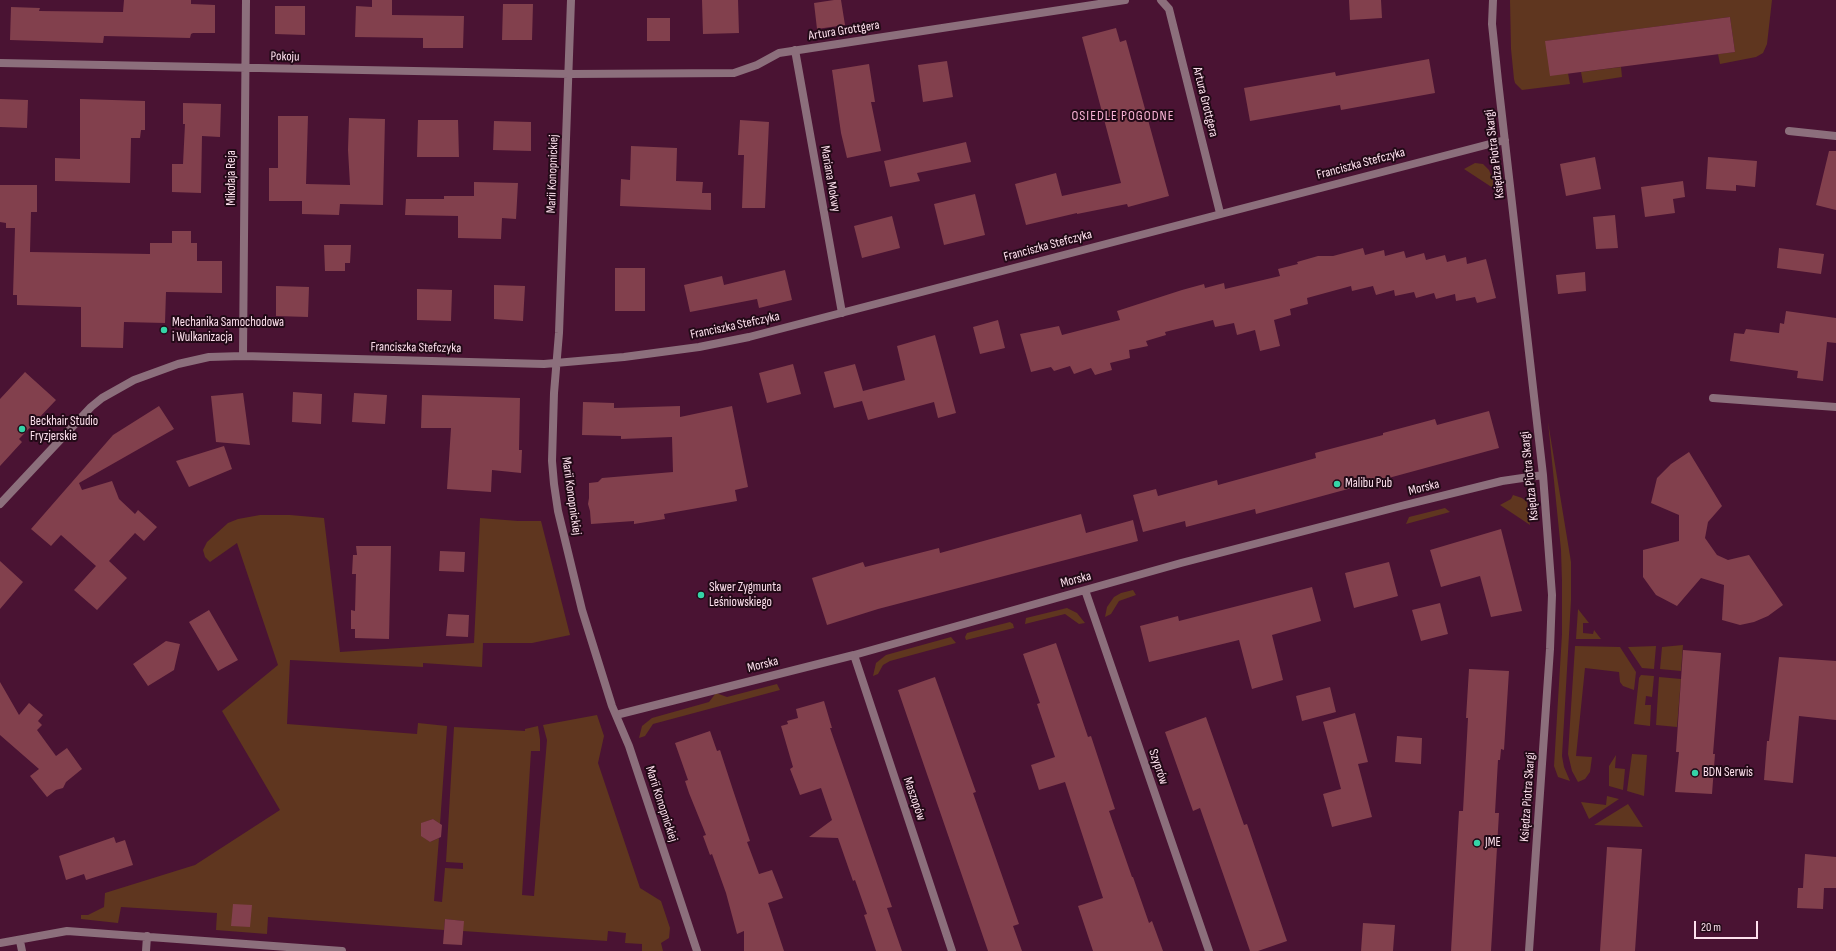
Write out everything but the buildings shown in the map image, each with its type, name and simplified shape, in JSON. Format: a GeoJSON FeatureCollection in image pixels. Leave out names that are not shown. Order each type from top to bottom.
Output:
{"type":"FeatureCollection","features":[{"type":"Feature","properties":{"kind":"street","name":"Mikołaja Reja"},"geometry":{"type":"LineString","coordinates":[[243,356],[246,0]]}},
{"type":"Feature","properties":{"kind":"street","name":"Marii Konopnickiej"},"geometry":{"type":"LineString","coordinates":[[571,0],[559,333],[556,363],[552,461],[558,511],[582,610],[616,715],[629,746],[695,950]]}},
{"type":"Feature","properties":{"kind":"street","name":"Artura Grottgera"},"geometry":{"type":"LineString","coordinates":[[569,74],[596,72],[734,73],[757,65],[778,53],[794,50],[1125,0]]}},
{"type":"Feature","properties":{"kind":"street","name":"Artura Grottgera"},"geometry":{"type":"LineString","coordinates":[[1161,0],[1169,9],[1220,213]]}},
{"type":"Feature","properties":{"kind":"street","name":"Księdza Piotra Skargi"},"geometry":{"type":"LineString","coordinates":[[1493,0],[1492,24],[1543,476],[1552,595],[1550,649],[1529,951]]}},
{"type":"Feature","properties":{"kind":"street","name":"Mariana Mokwy"},"geometry":{"type":"LineString","coordinates":[[794,50],[842,313]]}},
{"type":"Feature","properties":{"kind":"street","name":"Pokoju"},"geometry":{"type":"LineString","coordinates":[[0,63],[569,74]]}},
{"type":"Feature","properties":{"kind":"street"},"geometry":{"type":"LineString","coordinates":[[1788,132],[1836,136]]}},
{"type":"Feature","properties":{"kind":"street","name":"Franciszka Stefczyka"},"geometry":{"type":"LineString","coordinates":[[0,504],[85,412],[102,398],[134,380],[178,364],[209,357],[243,356],[556,363],[624,357],[699,347],[749,337],[1220,213],[1505,140]]}},
{"type":"Feature","properties":{"kind":"street"},"geometry":{"type":"LineString","coordinates":[[1713,398],[1836,407]]}},
{"type":"Feature","properties":{"kind":"street","name":"Morska"},"geometry":{"type":"LineString","coordinates":[[616,715],[854,655],[1189,561],[1502,481],[1543,476]]}},
{"type":"Feature","properties":{"kind":"street","name":"Szyprów"},"geometry":{"type":"LineString","coordinates":[[1085,590],[1209,951]]}},
{"type":"Feature","properties":{"kind":"street","name":"Maszopów"},"geometry":{"type":"LineString","coordinates":[[854,655],[952,951]]}},
{"type":"Feature","properties":{"kind":"street"},"geometry":{"type":"LineString","coordinates":[[0,943],[20,941],[67,931],[342,951]]}},
{"type":"Feature","properties":{"kind":"street"},"geometry":{"type":"LineString","coordinates":[[146,951],[147,936]]}},
{"type":"Feature","properties":{"kind":"street"},"geometry":{"type":"LineString","coordinates":[[20,941],[22,951]]}},
{"type":"Feature","properties":{"kind":"shaded area"},"geometry":{"type":"Polygon","coordinates":[[[1510,0],[1772,0],[1767,44],[1763,53],[1756,57],[1720,64],[1718,54],[1735,52],[1730,17],[1546,41],[1568,73],[1570,84],[1522,90],[1515,83],[1514,79],[1511,49],[1510,0]]]}},
{"type":"Feature","properties":{"kind":"shaded area"},"geometry":{"type":"Polygon","coordinates":[[[1621,67],[1622,77],[1583,83],[1581,72],[1621,67]]]}},
{"type":"Feature","properties":{"kind":"shaded area"},"geometry":{"type":"Polygon","coordinates":[[[1475,163],[1483,164],[1489,170],[1493,180],[1493,188],[1464,169],[1475,163]]]}},
{"type":"Feature","properties":{"kind":"shaded area"},"geometry":{"type":"Polygon","coordinates":[[[1548,422],[1571,562],[1571,600],[1562,756],[1564,767],[1570,781],[1558,777],[1554,766],[1562,634],[1562,581],[1561,550],[1548,422]]]}},
{"type":"Feature","properties":{"kind":"shaded area"},"geometry":{"type":"Polygon","coordinates":[[[1513,495],[1522,498],[1527,502],[1530,525],[1500,505],[1511,499],[1513,495]]]}},
{"type":"Feature","properties":{"kind":"shaded area"},"geometry":{"type":"Polygon","coordinates":[[[1445,508],[1450,512],[1406,524],[1409,517],[1445,508]]]}},
{"type":"Feature","properties":{"kind":"shaded area"},"geometry":{"type":"Polygon","coordinates":[[[260,515],[290,515],[324,518],[340,652],[474,643],[480,518],[541,521],[570,635],[532,643],[483,643],[482,667],[423,663],[423,667],[290,660],[287,724],[417,734],[418,723],[447,726],[440,824],[433,819],[422,823],[421,835],[430,842],[439,838],[434,901],[442,902],[445,868],[463,869],[463,863],[446,862],[454,727],[525,731],[525,729],[538,726],[540,751],[531,751],[522,895],[534,896],[547,740],[543,725],[597,715],[604,736],[598,763],[640,888],[661,901],[670,928],[669,938],[661,943],[663,951],[642,951],[642,944],[625,943],[626,933],[608,931],[607,941],[463,931],[463,921],[445,919],[444,930],[268,917],[267,934],[216,930],[217,913],[121,907],[118,923],[81,919],[81,915],[88,915],[104,907],[105,893],[195,865],[280,810],[222,711],[278,665],[237,543],[210,562],[205,557],[203,550],[207,542],[228,523],[238,519],[260,515]]]}},
{"type":"Feature","properties":{"kind":"shaded area"},"geometry":{"type":"Polygon","coordinates":[[[1133,590],[1136,595],[1119,601],[1111,614],[1105,617],[1107,607],[1114,597],[1121,593],[1133,590]]]}},
{"type":"Feature","properties":{"kind":"shaded area"},"geometry":{"type":"Polygon","coordinates":[[[1067,608],[1077,613],[1085,623],[1079,624],[1065,614],[1025,624],[1026,618],[1067,608]]]}},
{"type":"Feature","properties":{"kind":"shaded area"},"geometry":{"type":"Polygon","coordinates":[[[1578,609],[1589,623],[1583,623],[1583,633],[1593,634],[1594,630],[1601,639],[1576,639],[1578,609]]]}},
{"type":"Feature","properties":{"kind":"shaded area"},"geometry":{"type":"Polygon","coordinates":[[[1010,622],[1013,624],[1014,628],[966,640],[965,637],[967,633],[1010,622]]]}},
{"type":"Feature","properties":{"kind":"shaded area"},"geometry":{"type":"Polygon","coordinates":[[[951,637],[956,643],[890,661],[883,665],[878,674],[873,676],[876,663],[886,655],[951,637]]]}},
{"type":"Feature","properties":{"kind":"shaded area"},"geometry":{"type":"Polygon","coordinates":[[[1683,645],[1681,671],[1660,669],[1662,647],[1683,645]]]}},
{"type":"Feature","properties":{"kind":"shaded area"},"geometry":{"type":"Polygon","coordinates":[[[1575,646],[1620,647],[1636,672],[1634,690],[1623,686],[1620,682],[1619,672],[1585,668],[1576,756],[1592,757],[1590,772],[1585,779],[1578,782],[1572,771],[1568,754],[1575,646]]]}},
{"type":"Feature","properties":{"kind":"shaded area"},"geometry":{"type":"Polygon","coordinates":[[[1656,646],[1654,669],[1642,668],[1628,647],[1656,646]]]}},
{"type":"Feature","properties":{"kind":"shaded area"},"geometry":{"type":"Polygon","coordinates":[[[1641,675],[1654,676],[1652,697],[1646,696],[1645,705],[1651,705],[1650,726],[1634,724],[1639,678],[1641,675]]]}},
{"type":"Feature","properties":{"kind":"shaded area"},"geometry":{"type":"Polygon","coordinates":[[[1659,677],[1681,679],[1677,727],[1656,725],[1659,677]]]}},
{"type":"Feature","properties":{"kind":"shaded area"},"geometry":{"type":"Polygon","coordinates":[[[777,684],[780,690],[653,724],[645,736],[639,738],[642,726],[652,718],[709,702],[716,693],[727,697],[777,684]]]}},
{"type":"Feature","properties":{"kind":"shaded area"},"geometry":{"type":"Polygon","coordinates":[[[1632,754],[1647,755],[1644,796],[1627,791],[1632,754]]]}},
{"type":"Feature","properties":{"kind":"shaded area"},"geometry":{"type":"Polygon","coordinates":[[[1616,755],[1615,768],[1625,769],[1623,790],[1609,786],[1609,766],[1616,755]]]}},
{"type":"Feature","properties":{"kind":"shaded area"},"geometry":{"type":"Polygon","coordinates":[[[1607,796],[1619,799],[1589,819],[1581,802],[1606,805],[1607,796]]]}},
{"type":"Feature","properties":{"kind":"shaded area"},"geometry":{"type":"Polygon","coordinates":[[[1628,804],[1643,827],[1594,825],[1628,804]]]}},
{"type":"Feature","properties":{"kind":"place","name":"Mechanika Samochodowa i Wulkanizacja"},"geometry":{"type":"Point","coordinates":[164,330]}},
{"type":"Feature","properties":{"kind":"place","name":"Beckhair Studio Fryzjerskie"},"geometry":{"type":"Point","coordinates":[22,429]}},
{"type":"Feature","properties":{"kind":"place","name":"Malibu Pub"},"geometry":{"type":"Point","coordinates":[1337,484]}},
{"type":"Feature","properties":{"kind":"place","name":"Skwer Zygmunta Leśniowskiego"},"geometry":{"type":"Point","coordinates":[701,595]}},
{"type":"Feature","properties":{"kind":"place","name":"BDN Serwis"},"geometry":{"type":"Point","coordinates":[1695,773]}},
{"type":"Feature","properties":{"kind":"place","name":"JME"},"geometry":{"type":"Point","coordinates":[1477,843]}},
{"type":"Feature","properties":{"kind":"district","name":"OSIEDLE POGODNE"},"geometry":{"type":"Point","coordinates":[1123,116]}}]}
